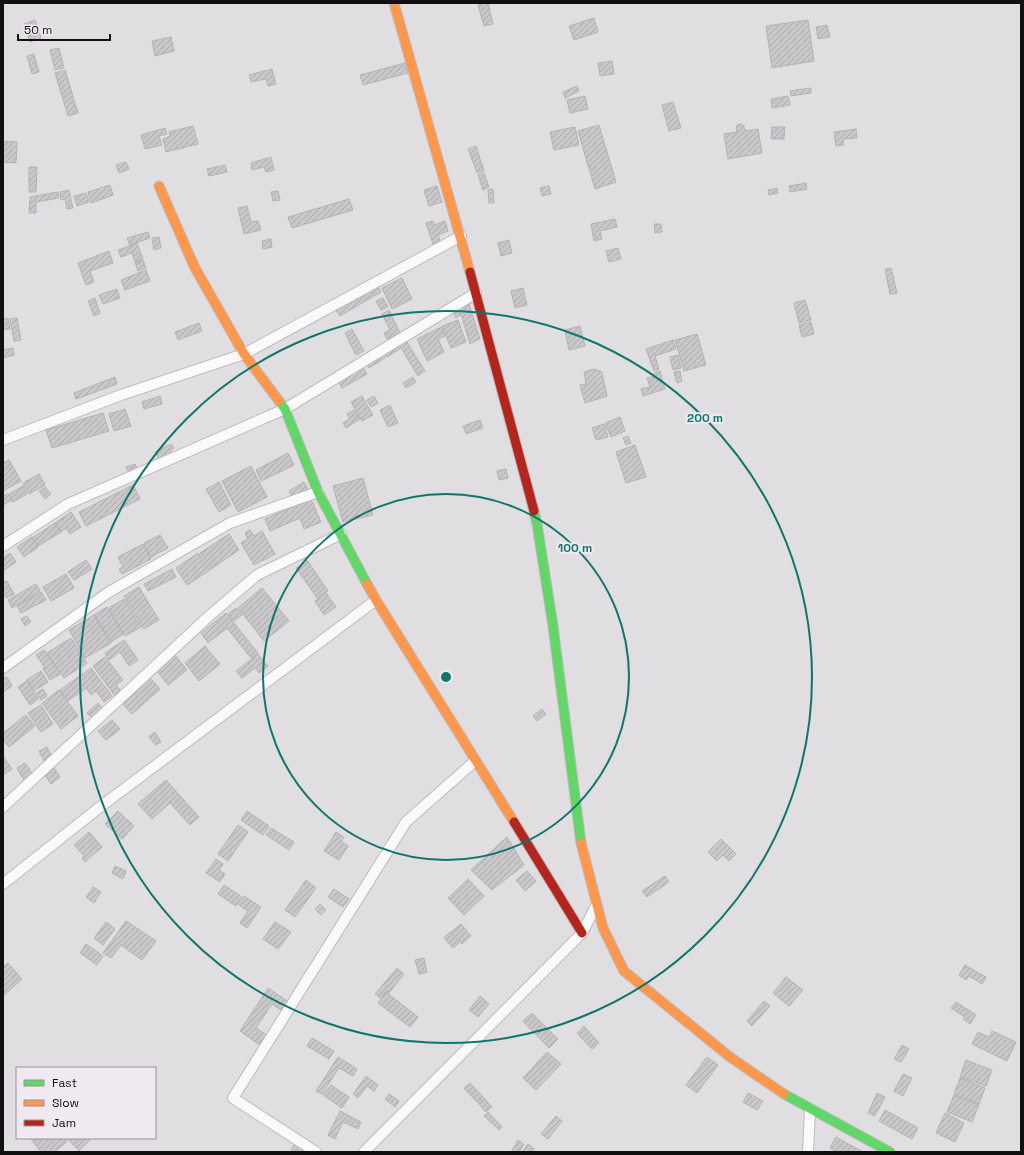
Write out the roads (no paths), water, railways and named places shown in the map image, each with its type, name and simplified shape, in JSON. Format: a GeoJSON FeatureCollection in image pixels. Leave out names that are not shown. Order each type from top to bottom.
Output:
{"type":"FeatureCollection","features":[{"type":"Feature","properties":{"kind":"main road"},"geometry":{"type":"LineString","coordinates":[[394,3],[461,236],[537,524],[553,626],[581,842],[603,928],[624,971],[730,1057],[787,1096],[890,1152]]}},
{"type":"Feature","properties":{"kind":"main road"},"geometry":{"type":"LineString","coordinates":[[159,186],[195,268],[244,354],[285,408],[318,492],[376,600],[582,933]]}},
{"type":"Feature","properties":{"kind":"street"},"geometry":{"type":"LineString","coordinates":[[3,440],[121,395],[244,354],[461,236]]}},
{"type":"Feature","properties":{"kind":"street"},"geometry":{"type":"LineString","coordinates":[[3,546],[68,504],[285,408],[476,293]]}},
{"type":"Feature","properties":{"kind":"street"},"geometry":{"type":"LineString","coordinates":[[3,668],[109,592],[230,523],[318,492]]}},
{"type":"Feature","properties":{"kind":"street"},"geometry":{"type":"LineString","coordinates":[[3,807],[185,637],[257,575],[341,534]]}},
{"type":"Feature","properties":{"kind":"street"},"geometry":{"type":"LineString","coordinates":[[3,884],[100,807],[376,600]]}},
{"type":"Feature","properties":{"kind":"street"},"geometry":{"type":"LineString","coordinates":[[316,1152],[233,1098],[406,822],[475,761]]}},
{"type":"Feature","properties":{"kind":"street"},"geometry":{"type":"LineString","coordinates":[[364,1152],[582,933],[597,904]]}},
{"type":"Feature","properties":{"kind":"street"},"geometry":{"type":"LineString","coordinates":[[808,1152],[810,1109]]}}]}
